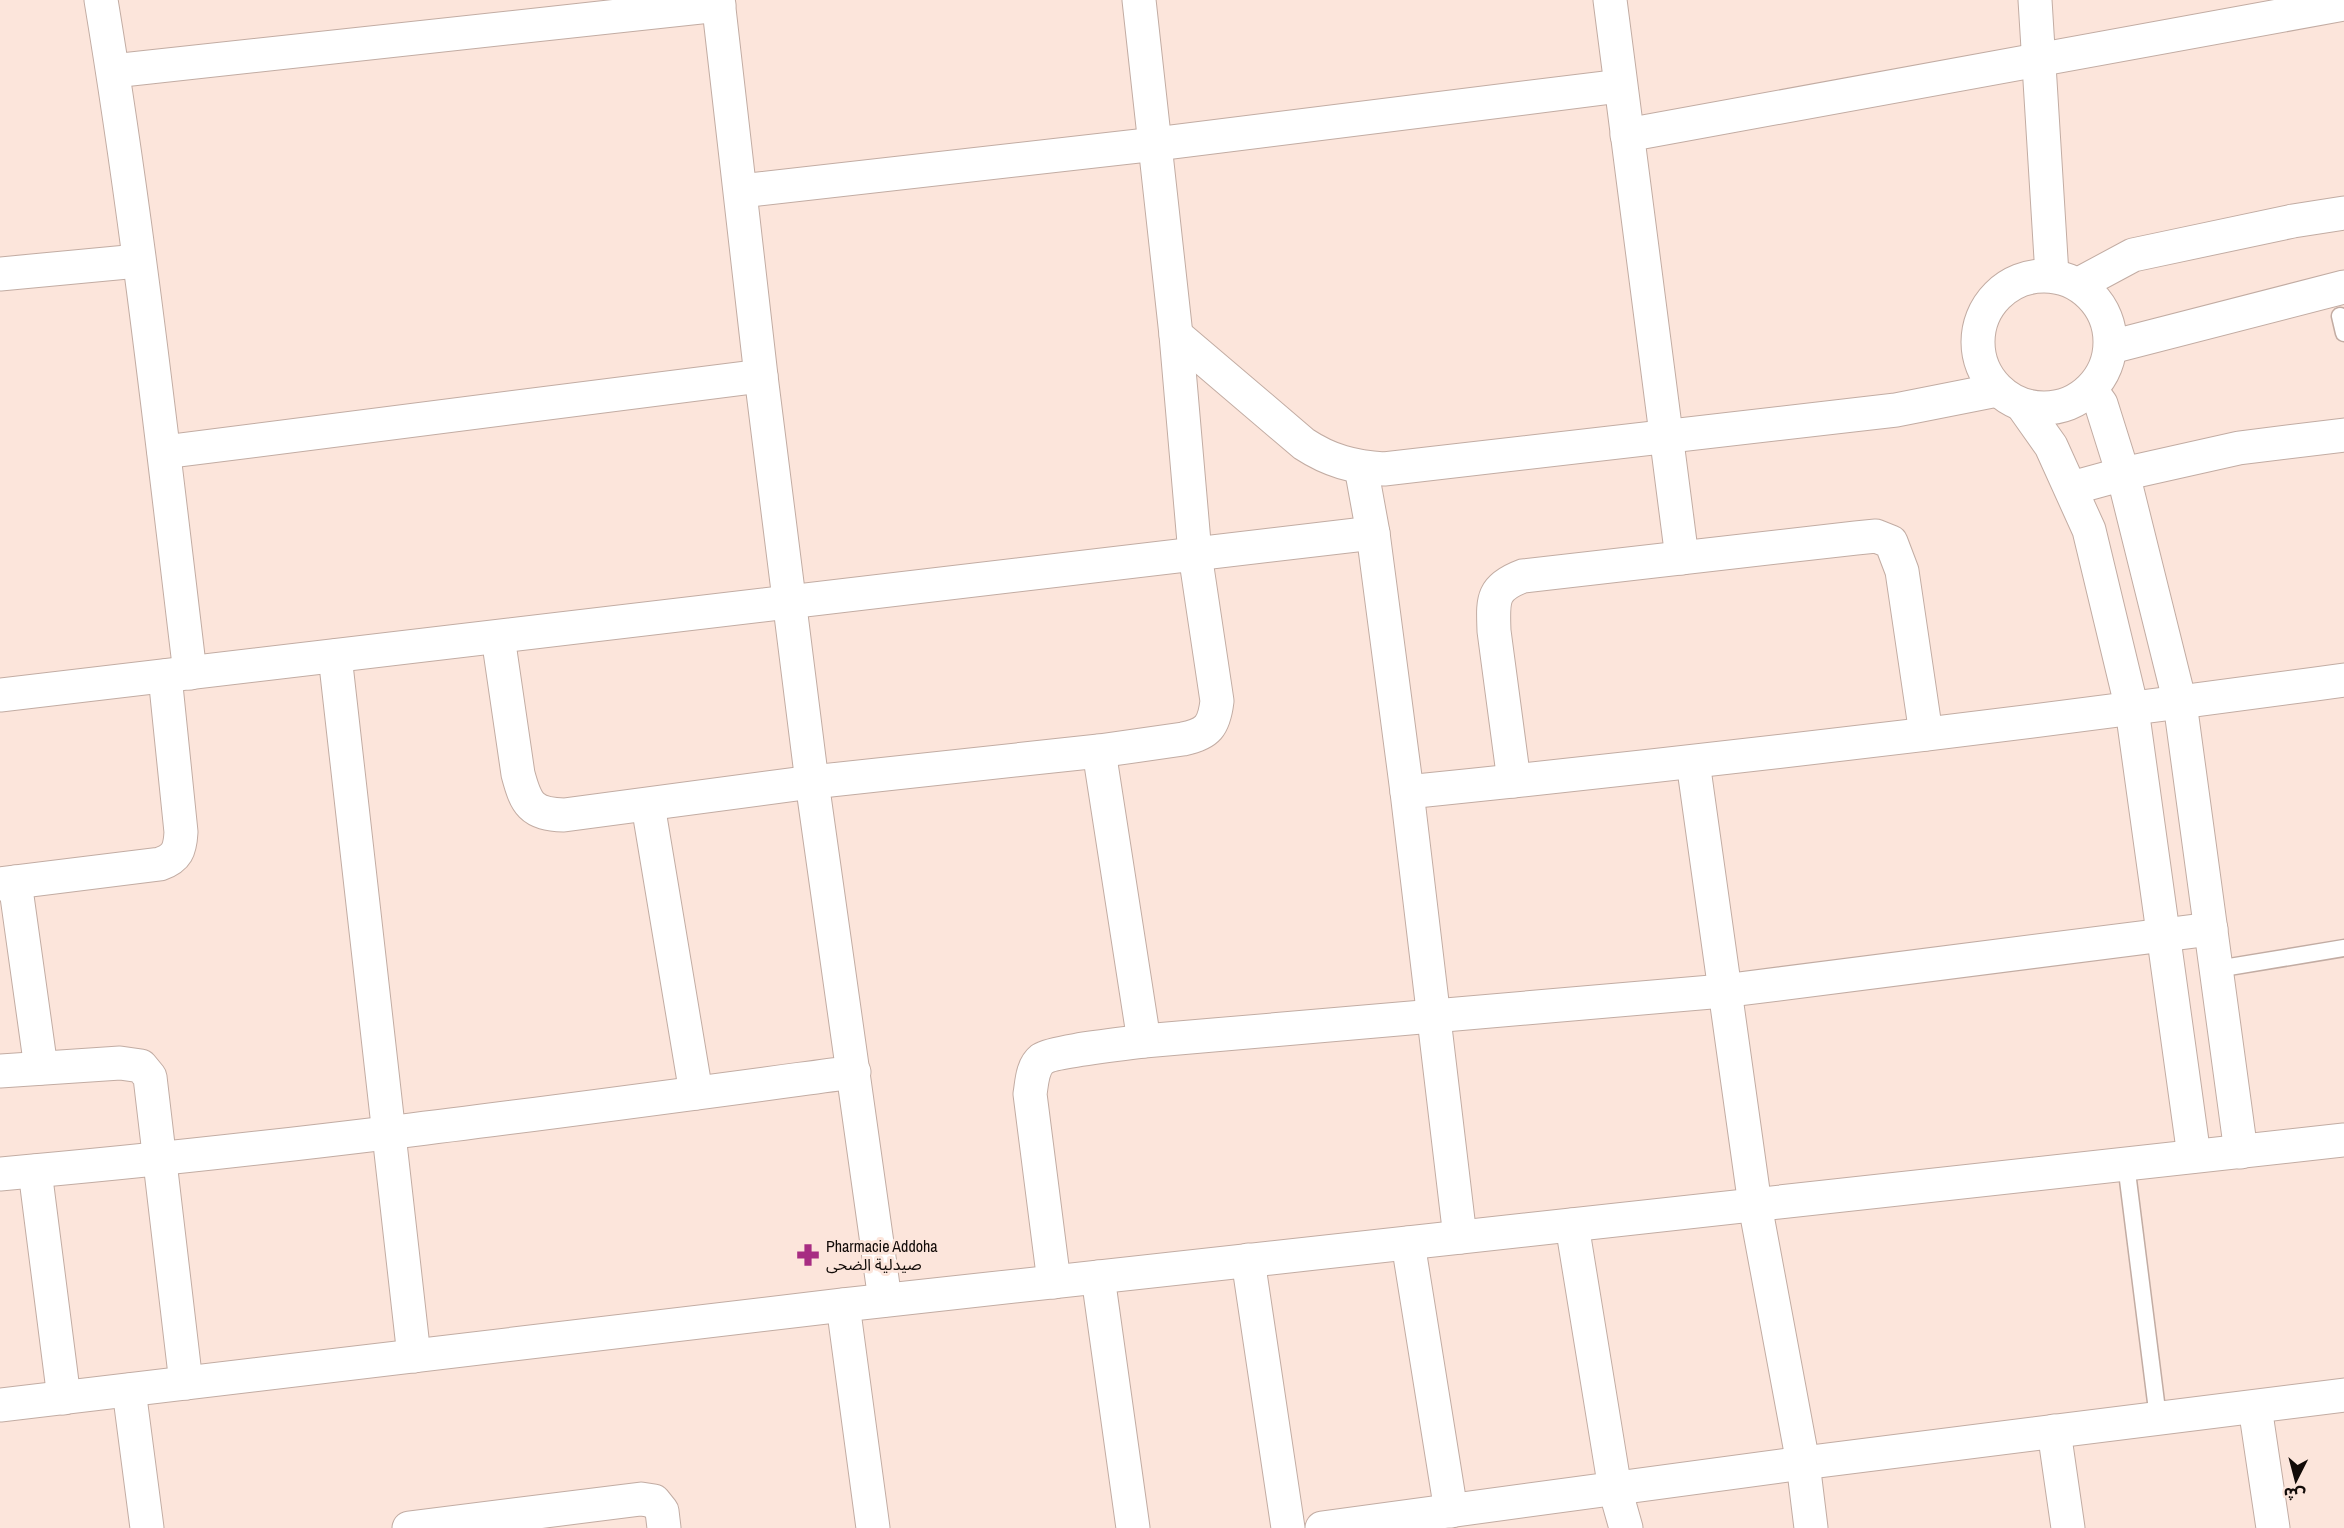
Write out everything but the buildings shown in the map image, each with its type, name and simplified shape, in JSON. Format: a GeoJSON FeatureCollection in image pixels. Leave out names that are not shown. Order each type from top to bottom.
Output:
{"type":"FeatureCollection","features":[{"type":"Feature","properties":{"kind":"street"},"geometry":{"type":"LineString","coordinates":[[41,1068],[8,883],[160,864],[175,857],[179,851],[181,832],[178,674],[164,452],[113,71],[101,0]]}},
{"type":"Feature","properties":{"kind":"street"},"geometry":{"type":"LineString","coordinates":[[498,637],[523,794],[532,808],[546,815],[648,805],[812,782],[1100,751],[1195,736],[1207,730],[1215,718],[1217,701],[1195,554],[1176,335],[1139,0]]}},
{"type":"Feature","properties":{"kind":"street"},"geometry":{"type":"LineString","coordinates":[[1610,0],[1682,558]]}},
{"type":"Feature","properties":{"kind":"street"},"geometry":{"type":"LineString","coordinates":[[1176,335],[1304,444],[1322,456],[1361,468],[1384,469],[2009,398],[2047,409],[2070,403],[2091,390],[2105,371],[2111,347],[2109,323],[2097,301],[2066,280],[2035,0]]}},
{"type":"Feature","properties":{"kind":"street"},"geometry":{"type":"LineString","coordinates":[[113,71],[719,3],[761,376],[812,782],[885,1300]]}},
{"type":"Feature","properties":{"kind":"street"},"geometry":{"type":"LineString","coordinates":[[1627,135],[2344,4]]}},
{"type":"Feature","properties":{"kind":"street"},"geometry":{"type":"LineString","coordinates":[[741,191],[1156,144],[1620,86]]}},
{"type":"Feature","properties":{"kind":"street"},"geometry":{"type":"LineString","coordinates":[[2194,1156],[2132,709],[2090,530],[2051,446],[1980,365],[1977,331],[1990,300],[2019,279],[2066,280],[2133,255],[2293,221],[2344,213]]}},
{"type":"Feature","properties":{"kind":"street"},"geometry":{"type":"LineString","coordinates":[[0,274],[138,261]]}},
{"type":"Feature","properties":{"kind":"street"},"geometry":{"type":"LineString","coordinates":[[2111,347],[2343,312]]}},
{"type":"Feature","properties":{"kind":"street"},"geometry":{"type":"LineString","coordinates":[[164,452],[761,376]]}},
{"type":"Feature","properties":{"kind":"street"},"geometry":{"type":"LineString","coordinates":[[2091,390],[2101,404],[2122,474],[2180,703],[2241,1152]]}},
{"type":"Feature","properties":{"kind":"street"},"geometry":{"type":"LineString","coordinates":[[2072,488],[2122,474],[2239,448],[2344,435]]}},
{"type":"Feature","properties":{"kind":"street"},"geometry":{"type":"LineString","coordinates":[[1361,468],[1373,534],[1407,792],[1460,1237]]}},
{"type":"Feature","properties":{"kind":"street"},"geometry":{"type":"LineString","coordinates":[[0,695],[1373,534]]}},
{"type":"Feature","properties":{"kind":"street"},"geometry":{"type":"LineString","coordinates":[[1514,781],[1493,611],[1496,595],[1506,583],[1523,576],[1876,537],[1891,542],[1902,571],[1926,734]]}},
{"type":"Feature","properties":{"kind":"street"},"geometry":{"type":"LineString","coordinates":[[335,656],[414,1356]]}},
{"type":"Feature","properties":{"kind":"street"},"geometry":{"type":"LineString","coordinates":[[1407,792],[1693,762],[2180,703],[2344,680]]}},
{"type":"Feature","properties":{"kind":"street"},"geometry":{"type":"LineString","coordinates":[[1100,751],[1144,1041]]}},
{"type":"Feature","properties":{"kind":"street"},"geometry":{"type":"LineString","coordinates":[[1693,762],[1755,1205],[1803,1463],[1811,1528]]}},
{"type":"Feature","properties":{"kind":"street"},"geometry":{"type":"LineString","coordinates":[[648,805],[696,1093]]}},
{"type":"Feature","properties":{"kind":"street"},"geometry":{"type":"LineString","coordinates":[[1054,1282],[1030,1094],[1033,1073],[1042,1059],[1057,1054],[1144,1041],[1435,1014],[1724,991],[2211,929]]}},
{"type":"Feature","properties":{"kind":"street"},"geometry":{"type":"LineString","coordinates":[[0,1071],[120,1063],[141,1066],[150,1077],[186,1383]]}},
{"type":"Feature","properties":{"kind":"street"},"geometry":{"type":"LineString","coordinates":[[0,1174],[160,1159],[389,1133],[854,1072]]}},
{"type":"Feature","properties":{"kind":"street"},"geometry":{"type":"LineString","coordinates":[[0,1405],[885,1300],[2344,1140]]}},
{"type":"Feature","properties":{"kind":"street"},"geometry":{"type":"LineString","coordinates":[[35,1171],[64,1398]]}},
{"type":"Feature","properties":{"kind":"street"},"geometry":{"type":"LineString","coordinates":[[1572,1224],[1615,1489],[1626,1528]]}},
{"type":"Feature","properties":{"kind":"street"},"geometry":{"type":"LineString","coordinates":[[1408,1243],[1451,1511]]}},
{"type":"Feature","properties":{"kind":"street"},"geometry":{"type":"LineString","coordinates":[[1248,1260],[1288,1528]]}},
{"type":"Feature","properties":{"kind":"street"},"geometry":{"type":"LineString","coordinates":[[1098,1277],[1133,1528]]}},
{"type":"Feature","properties":{"kind":"street"},"geometry":{"type":"LineString","coordinates":[[843,1305],[873,1528]]}},
{"type":"Feature","properties":{"kind":"street"},"geometry":{"type":"LineString","coordinates":[[129,1390],[147,1528]]}},
{"type":"Feature","properties":{"kind":"street"},"geometry":{"type":"LineString","coordinates":[[1322,1528],[1803,1463],[2344,1395]]}},
{"type":"Feature","properties":{"kind":"street"},"geometry":{"type":"LineString","coordinates":[[2255,1407],[2273,1528]]}},
{"type":"Feature","properties":{"kind":"street"},"geometry":{"type":"LineString","coordinates":[[2054,1431],[2068,1528]]}},
{"type":"Feature","properties":{"kind":"street"},"geometry":{"type":"LineString","coordinates":[[410,1528],[641,1499],[654,1501],[662,1511],[664,1528]]}},
{"type":"Feature","properties":{"kind":"lane"},"geometry":{"type":"LineString","coordinates":[[2217,969],[2344,948]]}},
{"type":"Feature","properties":{"kind":"lane"},"geometry":{"type":"LineString","coordinates":[[2126,1164],[2158,1418]]}},
{"type":"Feature","properties":{"kind":"place","name":"Pharmacie Addoha صيدلية الضحى"},"geometry":{"type":"Point","coordinates":[808,1255]}}]}
